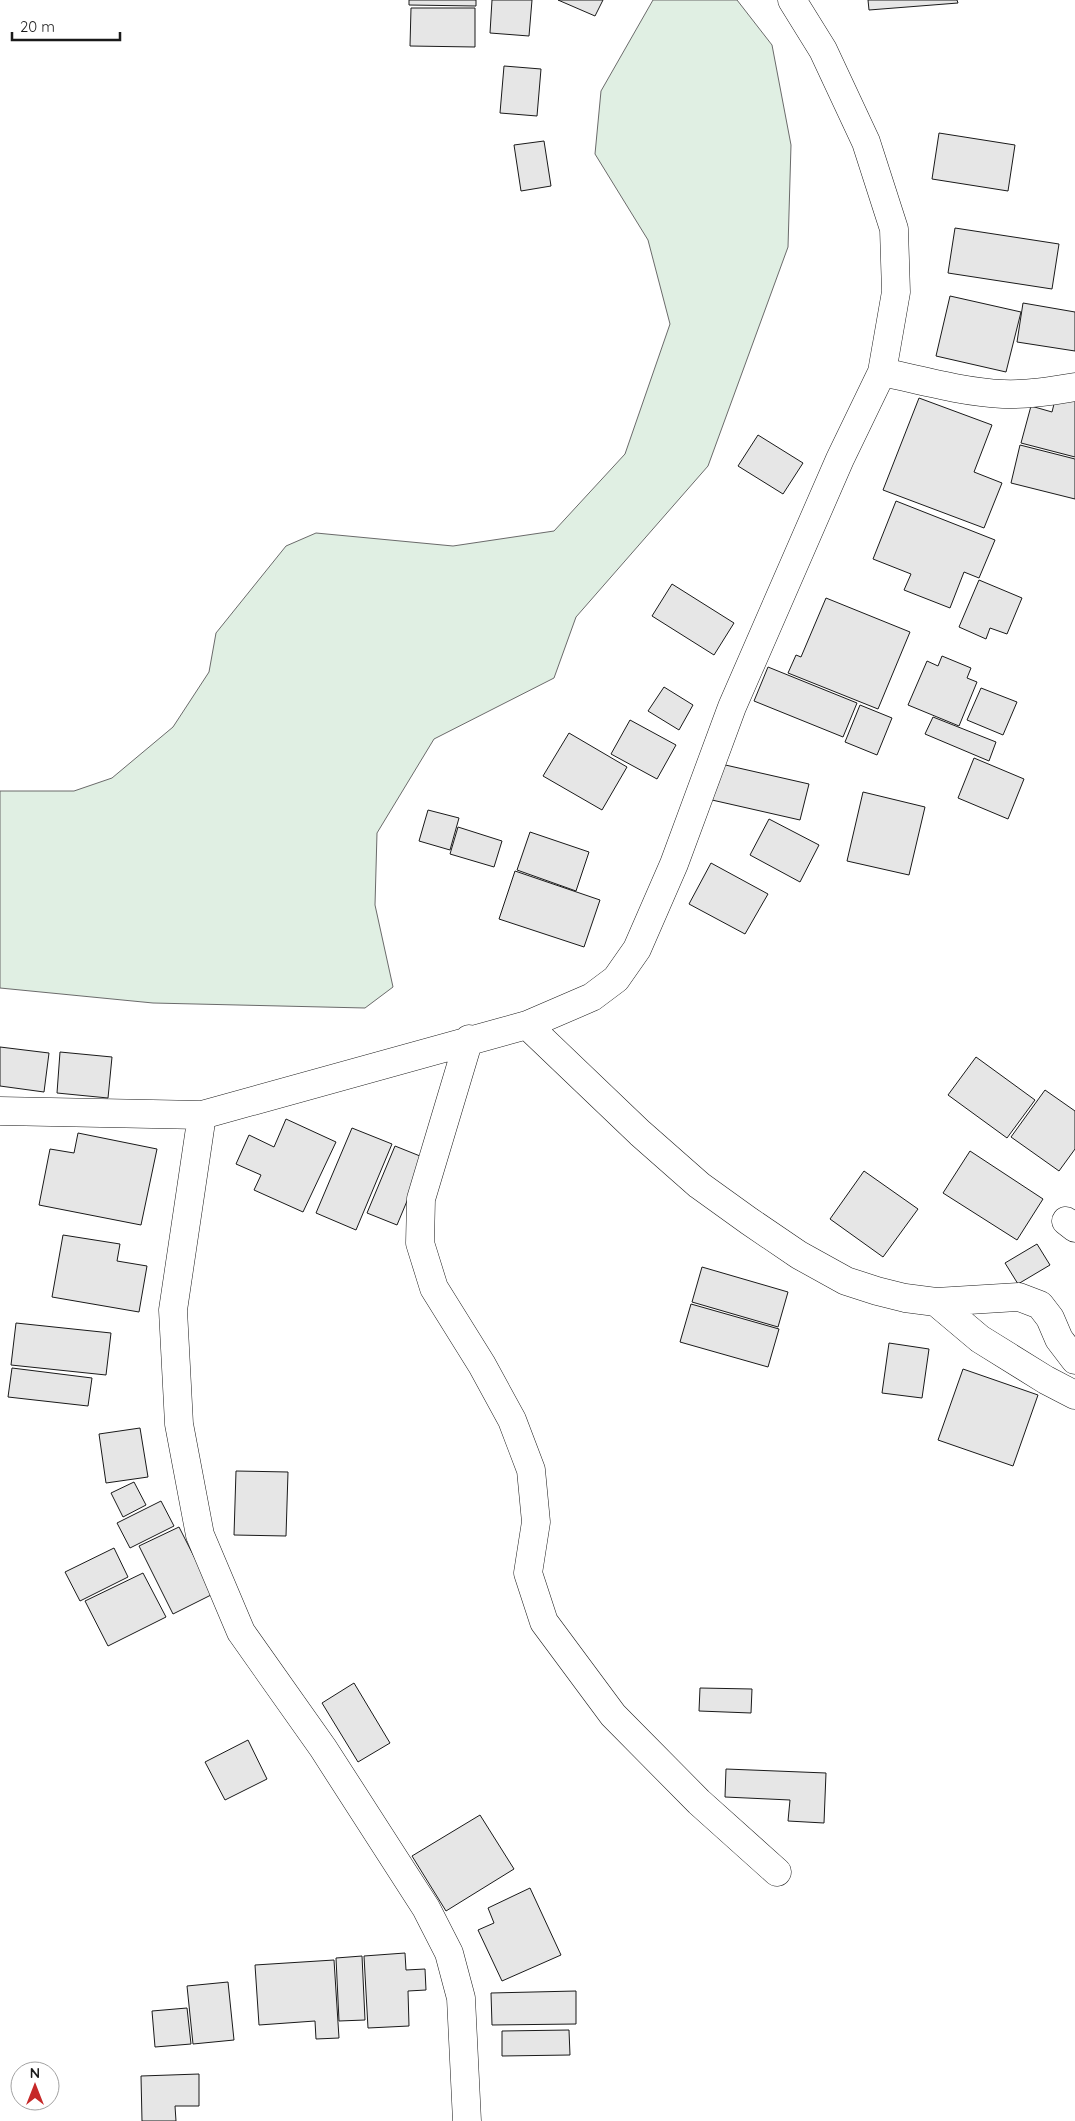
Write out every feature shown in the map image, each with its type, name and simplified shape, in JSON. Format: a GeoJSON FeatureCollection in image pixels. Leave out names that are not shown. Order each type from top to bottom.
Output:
{"type":"FeatureCollection","features":[{"type":"Feature","properties":{"kind":"street"},"geometry":{"type":"LineString","coordinates":[[0,1111],[202,1115],[527,1025],[592,997],[616,979],[637,949],[674,864],[732,707],[840,459],[882,372],[896,292],[894,229],[866,142],[823,50],[792,0]]}},
{"type":"Feature","properties":{"kind":"street"},"geometry":{"type":"LineString","coordinates":[[882,372],[1001,394],[1030,394],[1075,387]]}},
{"type":"Feature","properties":{"kind":"street"},"geometry":{"type":"LineString","coordinates":[[527,1025],[640,1133],[699,1185],[799,1254],[846,1281],[877,1292],[936,1302],[1019,1298],[1040,1305],[1050,1318],[1059,1339],[1075,1360]]}},
{"type":"Feature","properties":{"kind":"street"},"geometry":{"type":"LineString","coordinates":[[470,1040],[421,1199],[420,1243],[434,1288],[482,1365],[512,1420],[531,1470],[536,1522],[528,1573],[544,1622],[613,1715],[699,1802],[776,1872]]}},
{"type":"Feature","properties":{"kind":"street"},"geometry":{"type":"LineString","coordinates":[[202,1115],[173,1310],[179,1424],[200,1534],[241,1632],[323,1748],[426,1908],[449,1953],[461,1998],[467,2121]]}},
{"type":"Feature","properties":{"kind":"street"},"geometry":{"type":"LineString","coordinates":[[936,1302],[980,1338],[1046,1380],[1075,1395]]}},
{"type":"Feature","properties":{"kind":"green space"},"geometry":{"type":"Polygon","coordinates":[[[653,0],[737,0],[772,45],[791,145],[788,247],[708,466],[576,617],[554,678],[434,739],[377,833],[375,905],[393,987],[365,1008],[153,1003],[0,988],[0,791],[74,791],[112,778],[173,727],[209,672],[216,633],[286,546],[316,533],[453,546],[554,531],[625,454],[670,324],[648,240],[595,154],[601,91],[653,0]]]}},
{"type":"Feature","properties":{"kind":"building"},"geometry":{"type":"Polygon","coordinates":[[[409,0],[476,0],[476,6],[409,5],[409,0]]]}},
{"type":"Feature","properties":{"kind":"building"},"geometry":{"type":"Polygon","coordinates":[[[492,0],[532,0],[529,36],[490,33],[492,0]]]}},
{"type":"Feature","properties":{"kind":"building"},"geometry":{"type":"Polygon","coordinates":[[[558,0],[603,0],[595,16],[558,0]]]}},
{"type":"Feature","properties":{"kind":"building"},"geometry":{"type":"Polygon","coordinates":[[[868,0],[957,0],[958,3],[869,10],[868,0]]]}},
{"type":"Feature","properties":{"kind":"building"},"geometry":{"type":"Polygon","coordinates":[[[411,8],[475,8],[475,47],[410,46],[411,8]]]}},
{"type":"Feature","properties":{"kind":"building"},"geometry":{"type":"Polygon","coordinates":[[[504,66],[541,69],[537,116],[500,113],[504,66]]]}},
{"type":"Feature","properties":{"kind":"building"},"geometry":{"type":"Polygon","coordinates":[[[939,133],[1015,145],[1008,191],[932,179],[939,133]]]}},
{"type":"Feature","properties":{"kind":"building"},"geometry":{"type":"Polygon","coordinates":[[[544,141],[551,186],[521,191],[514,145],[544,141]]]}},
{"type":"Feature","properties":{"kind":"building"},"geometry":{"type":"Polygon","coordinates":[[[955,228],[1059,244],[1052,289],[948,273],[955,228]]]}},
{"type":"Feature","properties":{"kind":"building"},"geometry":{"type":"Polygon","coordinates":[[[950,296],[1021,312],[1006,372],[936,356],[950,296]]]}},
{"type":"Feature","properties":{"kind":"building"},"geometry":{"type":"Polygon","coordinates":[[[1023,303],[1075,312],[1075,351],[1017,342],[1023,303]]]}},
{"type":"Feature","properties":{"kind":"building"},"geometry":{"type":"Polygon","coordinates":[[[1056,396],[1075,400],[1075,457],[1021,443],[1031,406],[1052,412],[1056,396]]]}},
{"type":"Feature","properties":{"kind":"building"},"geometry":{"type":"Polygon","coordinates":[[[919,398],[992,425],[974,472],[1002,483],[984,528],[883,490],[919,398]]]}},
{"type":"Feature","properties":{"kind":"building"},"geometry":{"type":"Polygon","coordinates":[[[758,435],[803,463],[783,494],[738,466],[758,435]]]}},
{"type":"Feature","properties":{"kind":"building"},"geometry":{"type":"Polygon","coordinates":[[[1020,445],[1075,459],[1075,499],[1011,483],[1020,445]]]}},
{"type":"Feature","properties":{"kind":"building"},"geometry":{"type":"Polygon","coordinates":[[[896,501],[995,540],[979,578],[964,572],[950,608],[904,590],[911,574],[873,559],[896,501]]]}},
{"type":"Feature","properties":{"kind":"building"},"geometry":{"type":"Polygon","coordinates":[[[979,580],[1022,598],[1007,634],[990,628],[986,639],[959,627],[979,580]]]}},
{"type":"Feature","properties":{"kind":"building"},"geometry":{"type":"Polygon","coordinates":[[[672,584],[734,623],[714,655],[652,616],[672,584]]]}},
{"type":"Feature","properties":{"kind":"building"},"geometry":{"type":"Polygon","coordinates":[[[826,598],[910,632],[878,709],[788,673],[796,655],[801,657],[826,598]]]}},
{"type":"Feature","properties":{"kind":"building"},"geometry":{"type":"Polygon","coordinates":[[[942,656],[971,668],[967,678],[977,682],[959,726],[908,705],[927,661],[938,666],[942,656]]]}},
{"type":"Feature","properties":{"kind":"building"},"geometry":{"type":"Polygon","coordinates":[[[768,667],[857,703],[843,737],[754,701],[768,667]]]}},
{"type":"Feature","properties":{"kind":"building"},"geometry":{"type":"Polygon","coordinates":[[[664,687],[693,705],[679,730],[648,711],[664,687]]]}},
{"type":"Feature","properties":{"kind":"building"},"geometry":{"type":"Polygon","coordinates":[[[981,688],[1017,702],[1003,735],[967,720],[981,688]]]}},
{"type":"Feature","properties":{"kind":"building"},"geometry":{"type":"Polygon","coordinates":[[[860,705],[892,718],[877,755],[845,742],[860,705]]]}},
{"type":"Feature","properties":{"kind":"building"},"geometry":{"type":"Polygon","coordinates":[[[933,717],[996,742],[989,761],[925,734],[933,717]]]}},
{"type":"Feature","properties":{"kind":"building"},"geometry":{"type":"Polygon","coordinates":[[[630,720],[676,745],[657,779],[611,754],[630,720]]]}},
{"type":"Feature","properties":{"kind":"building"},"geometry":{"type":"Polygon","coordinates":[[[569,733],[627,767],[602,810],[543,776],[569,733]]]}},
{"type":"Feature","properties":{"kind":"building"},"geometry":{"type":"Polygon","coordinates":[[[974,758],[1024,779],[1008,819],[958,798],[974,758]]]}},
{"type":"Feature","properties":{"kind":"building"},"geometry":{"type":"Polygon","coordinates":[[[721,764],[809,784],[800,820],[712,800],[721,764]]]}},
{"type":"Feature","properties":{"kind":"building"},"geometry":{"type":"Polygon","coordinates":[[[863,792],[925,807],[909,875],[847,861],[863,792]]]}},
{"type":"Feature","properties":{"kind":"building"},"geometry":{"type":"Polygon","coordinates":[[[428,810],[459,818],[450,850],[419,841],[428,810]]]}},
{"type":"Feature","properties":{"kind":"building"},"geometry":{"type":"Polygon","coordinates":[[[769,819],[819,845],[800,882],[750,855],[769,819]]]}},
{"type":"Feature","properties":{"kind":"building"},"geometry":{"type":"Polygon","coordinates":[[[458,827],[502,841],[494,867],[450,854],[458,827]]]}},
{"type":"Feature","properties":{"kind":"building"},"geometry":{"type":"Polygon","coordinates":[[[530,832],[589,852],[576,891],[517,870],[530,832]]]}},
{"type":"Feature","properties":{"kind":"building"},"geometry":{"type":"Polygon","coordinates":[[[711,863],[768,894],[745,934],[689,904],[711,863]]]}},
{"type":"Feature","properties":{"kind":"building"},"geometry":{"type":"Polygon","coordinates":[[[515,871],[600,900],[584,947],[499,919],[515,871]]]}},
{"type":"Feature","properties":{"kind":"building"},"geometry":{"type":"Polygon","coordinates":[[[0,1047],[49,1053],[44,1092],[0,1086],[0,1047]]]}},
{"type":"Feature","properties":{"kind":"building"},"geometry":{"type":"Polygon","coordinates":[[[60,1052],[112,1057],[108,1098],[57,1093],[60,1052]]]}},
{"type":"Feature","properties":{"kind":"building"},"geometry":{"type":"Polygon","coordinates":[[[976,1057],[1035,1100],[1007,1138],[948,1095],[976,1057]]]}},
{"type":"Feature","properties":{"kind":"building"},"geometry":{"type":"Polygon","coordinates":[[[1045,1090],[1075,1111],[1075,1149],[1059,1171],[1011,1137],[1045,1090]]]}},
{"type":"Feature","properties":{"kind":"building"},"geometry":{"type":"Polygon","coordinates":[[[286,1119],[336,1142],[303,1212],[254,1190],[261,1175],[236,1164],[249,1135],[274,1147],[286,1119]]]}},
{"type":"Feature","properties":{"kind":"building"},"geometry":{"type":"Polygon","coordinates":[[[352,1128],[392,1144],[356,1230],[316,1213],[352,1128]]]}},
{"type":"Feature","properties":{"kind":"building"},"geometry":{"type":"Polygon","coordinates":[[[78,1133],[157,1149],[141,1225],[39,1205],[50,1149],[74,1153],[78,1133]]]}},
{"type":"Feature","properties":{"kind":"building"},"geometry":{"type":"Polygon","coordinates":[[[395,1146],[425,1158],[397,1225],[367,1213],[395,1146]]]}},
{"type":"Feature","properties":{"kind":"building"},"geometry":{"type":"Polygon","coordinates":[[[970,1151],[1043,1199],[1017,1240],[943,1193],[970,1151]]]}},
{"type":"Feature","properties":{"kind":"building"},"geometry":{"type":"Polygon","coordinates":[[[864,1171],[918,1209],[883,1257],[830,1219],[864,1171]]]}},
{"type":"Feature","properties":{"kind":"building"},"geometry":{"type":"Polygon","coordinates":[[[63,1235],[120,1244],[117,1261],[147,1266],[139,1312],[52,1297],[63,1235]]]}},
{"type":"Feature","properties":{"kind":"building"},"geometry":{"type":"Polygon","coordinates":[[[1037,1244],[1050,1265],[1018,1284],[1005,1263],[1037,1244]]]}},
{"type":"Feature","properties":{"kind":"building"},"geometry":{"type":"Polygon","coordinates":[[[702,1267],[788,1292],[778,1327],[692,1302],[702,1267]]]}},
{"type":"Feature","properties":{"kind":"building"},"geometry":{"type":"Polygon","coordinates":[[[691,1304],[779,1329],[768,1367],[680,1342],[691,1304]]]}},
{"type":"Feature","properties":{"kind":"building"},"geometry":{"type":"Polygon","coordinates":[[[16,1323],[111,1333],[106,1375],[11,1365],[16,1323]]]}},
{"type":"Feature","properties":{"kind":"building"},"geometry":{"type":"Polygon","coordinates":[[[889,1343],[929,1349],[922,1398],[882,1393],[889,1343]]]}},
{"type":"Feature","properties":{"kind":"building"},"geometry":{"type":"Polygon","coordinates":[[[12,1368],[92,1378],[88,1406],[8,1397],[12,1368]]]}},
{"type":"Feature","properties":{"kind":"building"},"geometry":{"type":"Polygon","coordinates":[[[963,1369],[1038,1395],[1013,1466],[938,1440],[963,1369]]]}},
{"type":"Feature","properties":{"kind":"building"},"geometry":{"type":"Polygon","coordinates":[[[140,1428],[148,1477],[106,1483],[99,1434],[140,1428]]]}},
{"type":"Feature","properties":{"kind":"building"},"geometry":{"type":"Polygon","coordinates":[[[236,1471],[288,1472],[286,1536],[234,1535],[236,1471]]]}},
{"type":"Feature","properties":{"kind":"building"},"geometry":{"type":"Polygon","coordinates":[[[134,1482],[146,1505],[123,1517],[111,1493],[134,1482]]]}},
{"type":"Feature","properties":{"kind":"building"},"geometry":{"type":"Polygon","coordinates":[[[161,1501],[174,1526],[130,1548],[117,1523],[161,1501]]]}},
{"type":"Feature","properties":{"kind":"building"},"geometry":{"type":"Polygon","coordinates":[[[179,1527],[213,1594],[173,1614],[139,1546],[179,1527]]]}},
{"type":"Feature","properties":{"kind":"building"},"geometry":{"type":"Polygon","coordinates":[[[114,1548],[128,1577],[80,1601],[65,1572],[114,1548]]]}},
{"type":"Feature","properties":{"kind":"building"},"geometry":{"type":"Polygon","coordinates":[[[143,1573],[166,1617],[108,1646],[85,1601],[143,1573]]]}},
{"type":"Feature","properties":{"kind":"building"},"geometry":{"type":"Polygon","coordinates":[[[354,1683],[390,1743],[358,1762],[322,1703],[354,1683]]]}},
{"type":"Feature","properties":{"kind":"building"},"geometry":{"type":"Polygon","coordinates":[[[700,1688],[752,1689],[751,1713],[699,1711],[700,1688]]]}},
{"type":"Feature","properties":{"kind":"building"},"geometry":{"type":"Polygon","coordinates":[[[248,1740],[267,1779],[225,1800],[205,1762],[248,1740]]]}},
{"type":"Feature","properties":{"kind":"building"},"geometry":{"type":"Polygon","coordinates":[[[726,1769],[826,1773],[824,1823],[788,1821],[790,1800],[725,1797],[726,1769]]]}},
{"type":"Feature","properties":{"kind":"building"},"geometry":{"type":"Polygon","coordinates":[[[480,1815],[514,1869],[446,1911],[412,1856],[480,1815]]]}},
{"type":"Feature","properties":{"kind":"building"},"geometry":{"type":"Polygon","coordinates":[[[530,1888],[561,1955],[502,1981],[478,1930],[494,1923],[488,1908],[530,1888]]]}},
{"type":"Feature","properties":{"kind":"building"},"geometry":{"type":"Polygon","coordinates":[[[405,1953],[406,1970],[425,1969],[426,1990],[408,1991],[409,2026],[368,2028],[364,1956],[405,1953]]]}},
{"type":"Feature","properties":{"kind":"building"},"geometry":{"type":"Polygon","coordinates":[[[362,1956],[365,2020],[339,2021],[336,1958],[362,1956]]]}},
{"type":"Feature","properties":{"kind":"building"},"geometry":{"type":"Polygon","coordinates":[[[334,1960],[339,2038],[316,2039],[315,2021],[259,2025],[255,1965],[334,1960]]]}},
{"type":"Feature","properties":{"kind":"building"},"geometry":{"type":"Polygon","coordinates":[[[228,1982],[234,2040],[193,2044],[187,1986],[228,1982]]]}},
{"type":"Feature","properties":{"kind":"building"},"geometry":{"type":"Polygon","coordinates":[[[576,1991],[576,2024],[492,2025],[491,1993],[576,1991]]]}},
{"type":"Feature","properties":{"kind":"building"},"geometry":{"type":"Polygon","coordinates":[[[187,2008],[191,2044],[155,2047],[152,2011],[187,2008]]]}},
{"type":"Feature","properties":{"kind":"building"},"geometry":{"type":"Polygon","coordinates":[[[569,2030],[570,2055],[502,2056],[502,2031],[569,2030]]]}},
{"type":"Feature","properties":{"kind":"building"},"geometry":{"type":"Polygon","coordinates":[[[199,2074],[199,2106],[175,2106],[176,2121],[142,2121],[141,2076],[199,2074]]]}}]}
